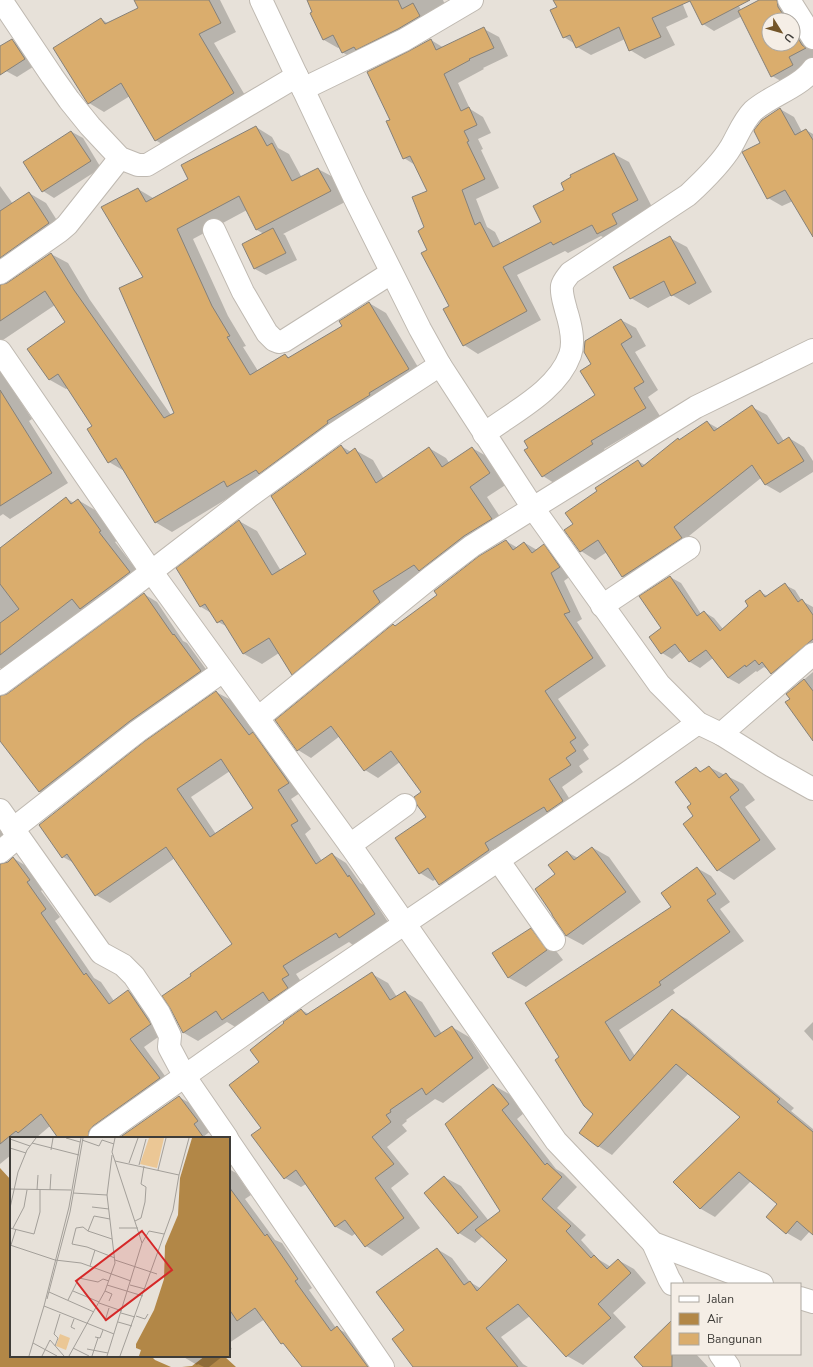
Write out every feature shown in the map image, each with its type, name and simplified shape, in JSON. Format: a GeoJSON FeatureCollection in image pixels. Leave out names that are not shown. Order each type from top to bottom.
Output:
{"type":"FeatureCollection","features":[{"type":"Feature","properties":{"kind":"main road"},"geometry":{"type":"LineString","coordinates":[[1,0],[69,100],[90,126],[120,158],[138,165],[147,165],[300,83],[404,40],[472,0]]}},
{"type":"Feature","properties":{"kind":"main road"},"geometry":{"type":"LineString","coordinates":[[261,0],[391,273],[440,366],[533,508],[658,684],[698,723],[721,734],[772,766],[813,789]]}},
{"type":"Feature","properties":{"kind":"main road"},"geometry":{"type":"LineString","coordinates":[[790,0],[813,38]]}},
{"type":"Feature","properties":{"kind":"main road"},"geometry":{"type":"LineString","coordinates":[[484,434],[520,409],[553,383],[563,369],[570,354],[572,343],[570,328],[562,297],[562,286],[570,273],[688,195],[698,186],[730,148],[741,127],[753,111],[809,74],[813,69]]}},
{"type":"Feature","properties":{"kind":"main road"},"geometry":{"type":"LineString","coordinates":[[0,273],[67,225],[120,158]]}},
{"type":"Feature","properties":{"kind":"main road"},"geometry":{"type":"LineString","coordinates":[[214,230],[251,306],[267,333],[274,340],[279,342],[284,342],[391,273]]}},
{"type":"Feature","properties":{"kind":"main road"},"geometry":{"type":"LineString","coordinates":[[258,718],[430,578],[472,546],[696,407],[813,350]]}},
{"type":"Feature","properties":{"kind":"main road"},"geometry":{"type":"LineString","coordinates":[[0,351],[151,572],[350,845],[556,1141],[653,1243],[671,1283]]}},
{"type":"Feature","properties":{"kind":"main road"},"geometry":{"type":"LineString","coordinates":[[0,684],[151,572],[250,495],[336,433],[440,366]]}},
{"type":"Feature","properties":{"kind":"main road"},"geometry":{"type":"LineString","coordinates":[[602,606],[689,548]]}},
{"type":"Feature","properties":{"kind":"main road"},"geometry":{"type":"LineString","coordinates":[[721,734],[813,654]]}},
{"type":"Feature","properties":{"kind":"main road"},"geometry":{"type":"LineString","coordinates":[[0,852],[15,833],[138,730],[223,671]]}},
{"type":"Feature","properties":{"kind":"main road"},"geometry":{"type":"LineString","coordinates":[[100,1136],[304,991],[405,924],[698,723]]}},
{"type":"Feature","properties":{"kind":"main road"},"geometry":{"type":"LineString","coordinates":[[350,845],[405,805]]}},
{"type":"Feature","properties":{"kind":"main road"},"geometry":{"type":"LineString","coordinates":[[0,810],[101,953],[123,965],[134,976],[159,1013],[170,1036],[169,1047],[185,1076],[225,1137]]}},
{"type":"Feature","properties":{"kind":"main road"},"geometry":{"type":"LineString","coordinates":[[498,860],[554,940]]}},
{"type":"Feature","properties":{"kind":"main road"},"geometry":{"type":"LineString","coordinates":[[230,1143],[383,1367]]}},
{"type":"Feature","properties":{"kind":"main road"},"geometry":{"type":"LineString","coordinates":[[653,1243],[759,1283]]}},
{"type":"Feature","properties":{"kind":"main road"},"geometry":{"type":"LineString","coordinates":[[801,1298],[813,1302]]}},
{"type":"Feature","properties":{"kind":"main road"},"geometry":{"type":"LineString","coordinates":[[721,1355],[729,1367]]}},
{"type":"Feature","properties":{"kind":"water"},"geometry":{"type":"Polygon","coordinates":[[[0,1168],[10,1179],[10,1357],[152,1357],[155,1360],[171,1367],[0,1367],[0,1168]]]}},
{"type":"Feature","properties":{"kind":"water"},"geometry":{"type":"Polygon","coordinates":[[[204,1357],[225,1357],[236,1367],[182,1367],[192,1366],[204,1357]]]}},
{"type":"Feature","properties":{"kind":"building"},"geometry":{"type":"Polygon","coordinates":[[[134,0],[209,0],[221,23],[199,34],[234,93],[155,141],[121,83],[88,104],[53,48],[101,18],[105,24],[138,8],[134,0]]]}},
{"type":"Feature","properties":{"kind":"building"},"geometry":{"type":"Polygon","coordinates":[[[307,0],[398,0],[402,9],[413,3],[420,16],[356,50],[354,47],[342,53],[333,35],[323,40],[310,13],[312,12],[307,0]]]}},
{"type":"Feature","properties":{"kind":"building"},"geometry":{"type":"Polygon","coordinates":[[[553,0],[750,0],[702,25],[690,1],[652,18],[661,37],[629,51],[619,27],[576,48],[570,35],[563,38],[550,10],[557,7],[553,0]]]}},
{"type":"Feature","properties":{"kind":"building"},"geometry":{"type":"Polygon","coordinates":[[[759,0],[777,0],[778,7],[781,12],[761,12],[761,52],[798,52],[789,57],[793,65],[771,77],[738,11],[759,0]]]}},
{"type":"Feature","properties":{"kind":"building"},"geometry":{"type":"Polygon","coordinates":[[[484,27],[494,48],[469,59],[470,60],[444,74],[461,111],[469,107],[477,125],[464,131],[469,141],[467,142],[485,179],[462,190],[475,225],[480,222],[493,247],[541,222],[533,206],[564,190],[561,183],[571,177],[570,175],[614,153],[638,200],[612,214],[617,224],[597,234],[592,225],[553,245],[551,242],[503,267],[527,311],[463,346],[443,309],[449,306],[421,253],[427,250],[418,231],[424,227],[412,197],[427,191],[410,156],[403,159],[386,121],[390,120],[367,72],[431,39],[436,50],[484,27]]]}},
{"type":"Feature","properties":{"kind":"building"},"geometry":{"type":"Polygon","coordinates":[[[12,39],[25,59],[0,75],[0,46],[12,39]]]}},
{"type":"Feature","properties":{"kind":"building"},"geometry":{"type":"Polygon","coordinates":[[[801,43],[802,45],[806,48],[801,51],[801,43]]]}},
{"type":"Feature","properties":{"kind":"building"},"geometry":{"type":"Polygon","coordinates":[[[780,108],[795,135],[806,129],[813,140],[813,237],[785,190],[767,199],[742,152],[760,143],[754,130],[762,120],[780,108]]]}},
{"type":"Feature","properties":{"kind":"building"},"geometry":{"type":"Polygon","coordinates":[[[256,126],[267,146],[272,143],[292,181],[318,168],[331,191],[256,230],[239,196],[177,229],[212,306],[230,336],[227,337],[250,375],[285,354],[288,358],[342,326],[339,321],[369,302],[409,369],[327,421],[328,423],[259,474],[256,470],[227,487],[224,481],[155,523],[116,458],[108,463],[87,429],[92,426],[58,374],[49,380],[27,349],[65,322],[45,291],[0,321],[0,285],[7,283],[51,253],[74,290],[164,418],[174,413],[119,288],[143,277],[101,207],[138,188],[146,202],[188,179],[181,165],[256,126]]]}},
{"type":"Feature","properties":{"kind":"building"},"geometry":{"type":"Polygon","coordinates":[[[71,131],[91,161],[42,192],[23,162],[71,131]]]}},
{"type":"Feature","properties":{"kind":"building"},"geometry":{"type":"Polygon","coordinates":[[[29,192],[49,223],[0,258],[0,211],[29,192]]]}},
{"type":"Feature","properties":{"kind":"building"},"geometry":{"type":"Polygon","coordinates":[[[273,228],[286,253],[254,269],[242,244],[273,228]]]}},
{"type":"Feature","properties":{"kind":"building"},"geometry":{"type":"Polygon","coordinates":[[[670,236],[696,283],[671,296],[664,281],[630,299],[613,267],[670,236]]]}},
{"type":"Feature","properties":{"kind":"building"},"geometry":{"type":"Polygon","coordinates":[[[621,319],[632,337],[621,344],[644,382],[634,388],[646,408],[591,441],[593,444],[542,477],[524,450],[528,448],[524,441],[595,395],[580,371],[591,364],[584,352],[585,341],[621,319]]]}},
{"type":"Feature","properties":{"kind":"building"},"geometry":{"type":"Polygon","coordinates":[[[0,390],[52,473],[0,506],[0,390]]]}},
{"type":"Feature","properties":{"kind":"building"},"geometry":{"type":"Polygon","coordinates":[[[752,405],[778,444],[789,437],[804,461],[765,485],[752,465],[674,527],[682,538],[622,577],[598,540],[580,552],[564,530],[573,524],[565,513],[597,491],[595,488],[638,460],[642,467],[678,438],[679,440],[707,421],[714,431],[752,405]]]}},
{"type":"Feature","properties":{"kind":"building"},"geometry":{"type":"Polygon","coordinates":[[[341,445],[347,454],[355,448],[376,483],[429,447],[442,467],[472,447],[490,473],[470,487],[492,519],[464,536],[419,571],[414,565],[373,591],[380,602],[292,675],[269,638],[243,654],[222,620],[217,623],[205,604],[200,607],[176,568],[239,520],[272,575],[306,554],[271,496],[341,445]]]}},
{"type":"Feature","properties":{"kind":"building"},"geometry":{"type":"Polygon","coordinates":[[[66,497],[71,504],[78,499],[101,531],[99,532],[130,572],[80,609],[72,599],[0,655],[0,623],[19,609],[0,584],[0,548],[66,497]]]}},
{"type":"Feature","properties":{"kind":"building"},"geometry":{"type":"Polygon","coordinates":[[[506,540],[513,550],[524,542],[532,553],[544,544],[560,567],[551,573],[570,612],[564,614],[593,658],[545,691],[576,738],[570,742],[576,751],[566,758],[571,765],[549,779],[563,801],[547,812],[544,807],[485,843],[489,850],[439,885],[428,868],[419,874],[395,838],[426,817],[417,805],[414,797],[421,792],[391,751],[364,771],[331,726],[297,751],[275,720],[393,624],[395,626],[437,595],[434,591],[479,556],[506,540]]]}},
{"type":"Feature","properties":{"kind":"building"},"geometry":{"type":"Polygon","coordinates":[[[670,576],[697,616],[704,611],[720,631],[748,606],[745,601],[760,590],[765,597],[785,583],[798,602],[802,599],[813,615],[813,639],[771,674],[762,662],[759,665],[755,660],[746,667],[745,665],[728,678],[706,650],[689,662],[675,644],[661,654],[649,637],[661,628],[639,596],[670,576]]]}},
{"type":"Feature","properties":{"kind":"building"},"geometry":{"type":"Polygon","coordinates":[[[144,593],[173,635],[174,634],[201,671],[130,721],[39,792],[0,741],[0,696],[7,694],[144,593]]]}},
{"type":"Feature","properties":{"kind":"building"},"geometry":{"type":"Polygon","coordinates":[[[804,679],[813,691],[813,741],[785,702],[790,699],[786,694],[804,679]]]}},
{"type":"Feature","properties":{"kind":"building"},"geometry":{"type":"Polygon","coordinates":[[[216,691],[249,735],[253,732],[289,783],[278,790],[298,821],[291,825],[316,864],[332,853],[348,877],[349,875],[375,914],[339,938],[336,933],[283,966],[289,975],[282,979],[288,988],[269,1001],[263,992],[222,1020],[216,1011],[183,1033],[162,996],[191,976],[190,974],[232,944],[166,847],[95,896],[67,854],[62,858],[39,825],[145,741],[216,691]],[[221,759],[177,789],[210,837],[253,808],[221,759]]]}},
{"type":"Feature","properties":{"kind":"building"},"geometry":{"type":"Polygon","coordinates":[[[709,766],[719,778],[726,773],[739,790],[730,797],[760,840],[717,871],[683,824],[693,816],[687,807],[691,804],[675,782],[696,767],[700,772],[709,766]]]}},
{"type":"Feature","properties":{"kind":"building"},"geometry":{"type":"Polygon","coordinates":[[[592,847],[626,892],[566,936],[535,889],[555,874],[548,865],[567,851],[574,860],[592,847]]]}},
{"type":"Feature","properties":{"kind":"building"},"geometry":{"type":"Polygon","coordinates":[[[13,857],[30,880],[27,882],[46,909],[41,913],[84,975],[86,973],[109,1004],[128,990],[151,1024],[130,1039],[160,1078],[93,1126],[89,1131],[88,1137],[57,1137],[41,1114],[18,1133],[16,1131],[0,1144],[0,864],[8,862],[13,857]]]}},
{"type":"Feature","properties":{"kind":"building"},"geometry":{"type":"Polygon","coordinates":[[[697,867],[716,894],[707,900],[730,932],[659,982],[661,985],[605,1022],[630,1061],[672,1009],[780,1099],[777,1102],[813,1132],[813,1235],[797,1221],[786,1234],[766,1217],[777,1204],[739,1172],[700,1209],[673,1182],[740,1117],[676,1064],[598,1147],[579,1133],[593,1114],[584,1106],[555,1060],[559,1057],[525,1003],[671,907],[661,893],[697,867]]]}},
{"type":"Feature","properties":{"kind":"building"},"geometry":{"type":"Polygon","coordinates":[[[531,928],[547,950],[508,978],[492,953],[531,928]]]}},
{"type":"Feature","properties":{"kind":"building"},"geometry":{"type":"Polygon","coordinates":[[[372,972],[390,1000],[405,991],[435,1037],[452,1026],[473,1058],[426,1095],[422,1088],[390,1110],[391,1112],[386,1115],[391,1122],[372,1137],[394,1164],[375,1178],[404,1218],[365,1247],[345,1220],[335,1227],[296,1170],[284,1179],[251,1135],[261,1128],[229,1085],[259,1062],[250,1050],[284,1023],[283,1022],[301,1009],[306,1015],[372,972]]]}},
{"type":"Feature","properties":{"kind":"building"},"geometry":{"type":"Polygon","coordinates":[[[493,1084],[509,1104],[502,1110],[545,1165],[547,1163],[562,1177],[542,1199],[571,1226],[566,1231],[591,1258],[594,1255],[607,1269],[618,1259],[631,1273],[598,1304],[611,1318],[566,1357],[518,1304],[486,1328],[518,1367],[413,1367],[392,1339],[404,1330],[376,1292],[437,1248],[464,1285],[470,1281],[477,1291],[507,1260],[475,1230],[500,1211],[445,1124],[493,1084]]]}},
{"type":"Feature","properties":{"kind":"building"},"geometry":{"type":"Polygon","coordinates":[[[179,1096],[198,1121],[194,1124],[203,1137],[120,1137],[179,1096]]]}},
{"type":"Feature","properties":{"kind":"building"},"geometry":{"type":"Polygon","coordinates":[[[444,1176],[478,1217],[458,1234],[424,1193],[444,1176]]]}},
{"type":"Feature","properties":{"kind":"building"},"geometry":{"type":"Polygon","coordinates":[[[230,1188],[265,1236],[267,1234],[298,1279],[295,1281],[331,1331],[337,1326],[368,1367],[302,1367],[283,1343],[281,1344],[255,1308],[237,1321],[230,1310],[230,1188]]]}},
{"type":"Feature","properties":{"kind":"building"},"geometry":{"type":"Polygon","coordinates":[[[671,1321],[672,1367],[643,1367],[634,1357],[671,1321]]]}}]}
